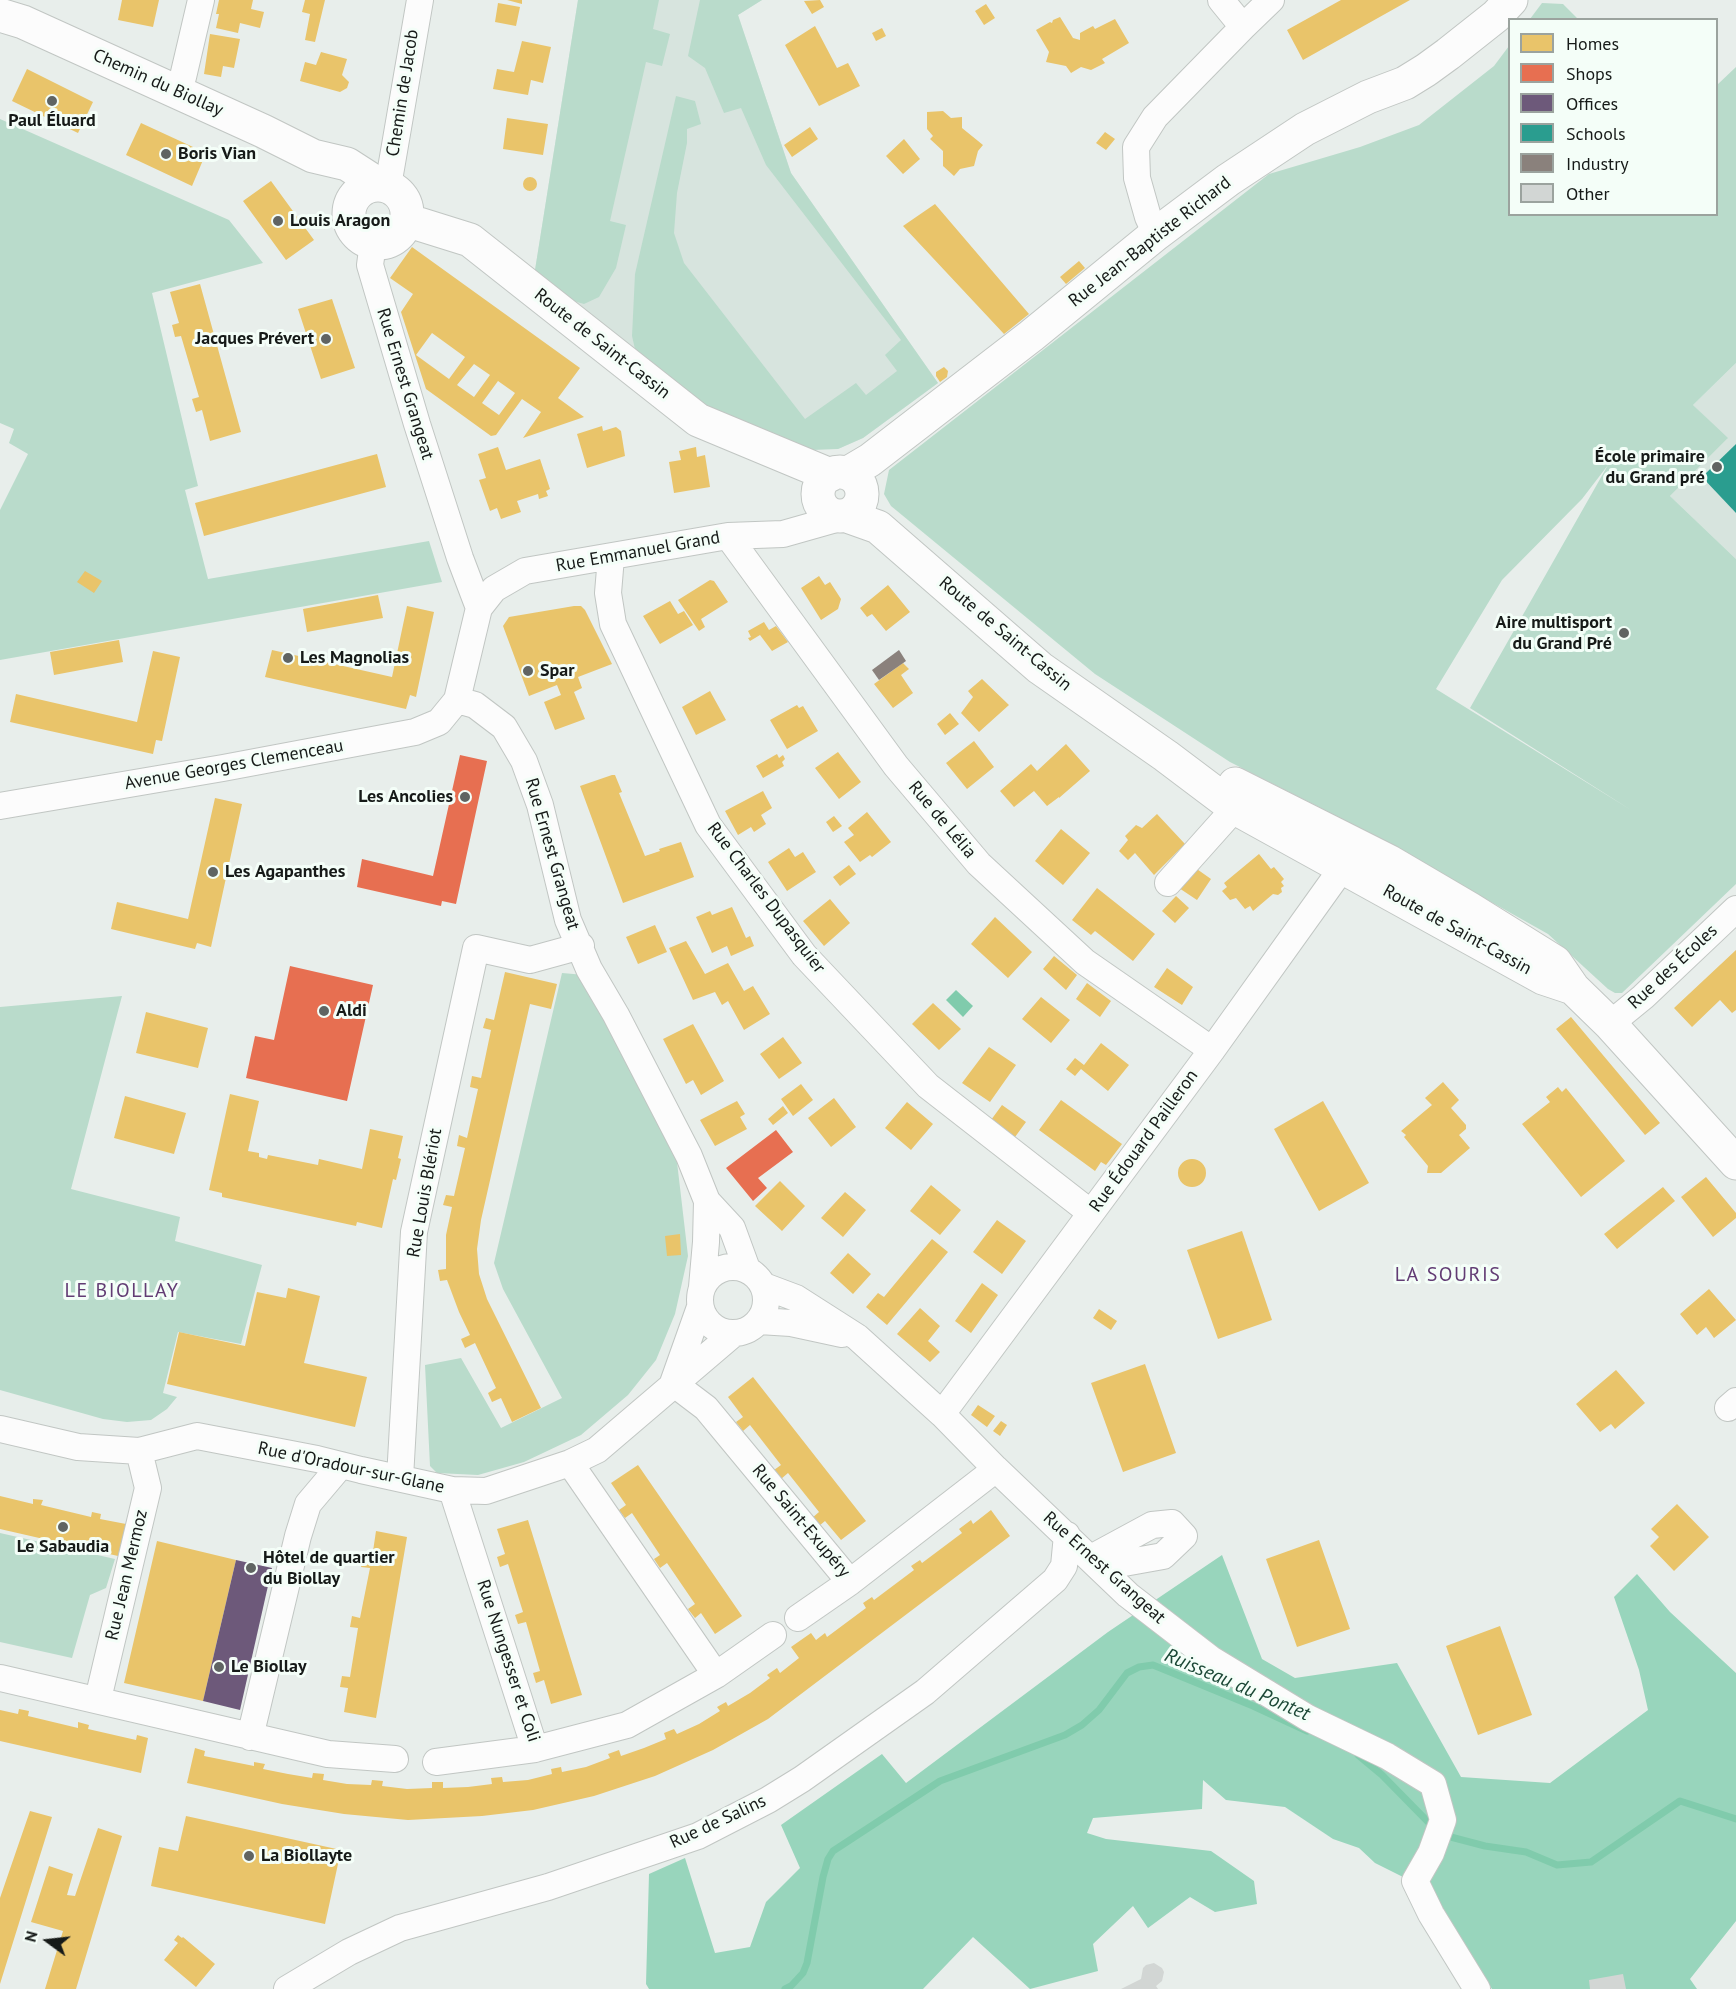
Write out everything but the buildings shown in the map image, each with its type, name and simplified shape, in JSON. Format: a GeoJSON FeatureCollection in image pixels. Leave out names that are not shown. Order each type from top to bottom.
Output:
{"type":"FeatureCollection","features":[{"type":"Feature","properties":{"kind":"street"},"geometry":{"type":"LineString","coordinates":[[176,91],[183,77],[201,0]]}},
{"type":"Feature","properties":{"kind":"street","name":"Chemin de Jacob"},"geometry":{"type":"LineString","coordinates":[[383,185],[420,0]]}},
{"type":"Feature","properties":{"kind":"street"},"geometry":{"type":"LineString","coordinates":[[1221,0],[1243,27]]}},
{"type":"Feature","properties":{"kind":"street"},"geometry":{"type":"LineString","coordinates":[[1156,234],[1148,217],[1137,178],[1136,147],[1155,117],[1271,0]]}},
{"type":"Feature","properties":{"kind":"street","name":"Rue Jean-Baptiste Richard"},"geometry":{"type":"LineString","coordinates":[[1448,54],[1479,0]]}},
{"type":"Feature","properties":{"kind":"street","name":"Rue Jean-Baptiste Richard"},"geometry":{"type":"LineString","coordinates":[[837,491],[1156,234],[1228,180],[1305,129],[1368,97],[1405,83],[1448,54],[1496,16],[1511,0]]}},
{"type":"Feature","properties":{"kind":"street","name":"Chemin du Biollay"},"geometry":{"type":"LineString","coordinates":[[0,15],[23,22],[314,156],[347,164],[383,185]]}},
{"type":"Feature","properties":{"kind":"street","name":"Chemin du Biollay"},"geometry":{"type":"LineString","coordinates":[[314,156],[334,179],[350,203]]}},
{"type":"Feature","properties":{"kind":"street"},"geometry":{"type":"LineString","coordinates":[[383,185],[397,192],[404,200],[407,210],[406,220],[402,231],[394,238],[384,243],[373,243],[364,240],[352,228],[349,220],[350,203],[357,193],[367,186],[383,185]]}},
{"type":"Feature","properties":{"kind":"street","name":"Route de Saint-Cassin"},"geometry":{"type":"LineString","coordinates":[[406,220],[470,240],[698,420],[837,491],[1040,668],[1166,756],[1239,798],[1343,867],[1544,978],[1573,988]]}},
{"type":"Feature","properties":{"kind":"street","name":"Rue Ernest Grangeat"},"geometry":{"type":"LineString","coordinates":[[373,243],[369,265],[420,435],[460,558],[479,608]]}},
{"type":"Feature","properties":{"kind":"street","name":"Rue Emmanuel Grand"},"geometry":{"type":"LineString","coordinates":[[479,608],[494,589],[525,571],[728,536],[783,534],[837,491]]}},
{"type":"Feature","properties":{"kind":"street","name":"Rue de Lélia"},"geometry":{"type":"LineString","coordinates":[[728,536],[896,766],[979,864],[1085,962],[1212,1050]]}},
{"type":"Feature","properties":{"kind":"street","name":"Rue Charles Dupasquier"},"geometry":{"type":"LineString","coordinates":[[611,557],[608,593],[613,624],[708,825],[804,955],[928,1086],[1091,1212]]}},
{"type":"Feature","properties":{"kind":"street"},"geometry":{"type":"LineString","coordinates":[[457,700],[479,608]]}},
{"type":"Feature","properties":{"kind":"street","name":"Rue Ernest Grangeat"},"geometry":{"type":"LineString","coordinates":[[457,700],[475,705],[504,727],[524,760],[540,805],[568,920],[589,969],[616,1015],[689,1156],[706,1201],[706,1242],[701,1297]]}},
{"type":"Feature","properties":{"kind":"street","name":"Avenue Georges Clemenceau"},"geometry":{"type":"LineString","coordinates":[[0,806],[415,732],[440,722],[457,700]]}},
{"type":"Feature","properties":{"kind":"street"},"geometry":{"type":"LineString","coordinates":[[1168,883],[1239,798]]}},
{"type":"Feature","properties":{"kind":"street","name":"Route de Saint-Cassin"},"geometry":{"type":"LineString","coordinates":[[1239,798],[1390,862],[1555,962],[1573,988],[1610,1024],[1736,1163]]}},
{"type":"Feature","properties":{"kind":"street","name":"Route de Saint-Cassin"},"geometry":{"type":"LineString","coordinates":[[1343,867],[1350,855],[1449,908],[1470,909]]}},
{"type":"Feature","properties":{"kind":"street","name":"Rue Édouard Pailleron"},"geometry":{"type":"LineString","coordinates":[[942,1414],[1212,1050],[1343,867]]}},
{"type":"Feature","properties":{"kind":"street","name":"Rue des Écoles"},"geometry":{"type":"LineString","coordinates":[[1610,1024],[1643,997],[1736,909]]}},
{"type":"Feature","properties":{"kind":"street","name":"Rue Louis Blériot"},"geometry":{"type":"LineString","coordinates":[[400,1478],[414,1232],[476,948],[530,960],[581,946]]}},
{"type":"Feature","properties":{"kind":"street","name":"Rue Ernest Grangeat"},"geometry":{"type":"LineString","coordinates":[[706,1201],[732,1228],[755,1277],[796,1298],[857,1337],[942,1414],[1128,1595],[1211,1659],[1308,1718],[1387,1756],[1432,1784],[1438,1836],[1415,1881],[1431,1914],[1477,1989]]}},
{"type":"Feature","properties":{"kind":"street"},"geometry":{"type":"LineString","coordinates":[[726,1267],[755,1277],[767,1304],[759,1321],[743,1332],[733,1334],[722,1332],[712,1326],[705,1318],[701,1297],[708,1278],[716,1271],[726,1267]]}},
{"type":"Feature","properties":{"kind":"street","name":"Rue d'Oradour-sur-Glane"},"geometry":{"type":"LineString","coordinates":[[673,1383],[701,1297]]}},
{"type":"Feature","properties":{"kind":"street"},"geometry":{"type":"LineString","coordinates":[[759,1321],[791,1323],[857,1337]]}},
{"type":"Feature","properties":{"kind":"street","name":"Rue d'Oradour-sur-Glane"},"geometry":{"type":"LineString","coordinates":[[0,1429],[78,1447],[139,1451],[197,1436],[317,1459],[452,1490],[486,1491],[570,1462],[597,1450],[733,1334]]}},
{"type":"Feature","properties":{"kind":"street","name":"Rue Saint-Exupéry"},"geometry":{"type":"LineString","coordinates":[[673,1383],[706,1408],[850,1582],[996,1469]]}},
{"type":"Feature","properties":{"kind":"street","name":"Rue Jean Mermoz"},"geometry":{"type":"LineString","coordinates":[[98,1699],[148,1488],[139,1451]]}},
{"type":"Feature","properties":{"kind":"street"},"geometry":{"type":"LineString","coordinates":[[570,1462],[716,1674]]}},
{"type":"Feature","properties":{"kind":"street"},"geometry":{"type":"LineString","coordinates":[[250,1737],[298,1536],[308,1504],[341,1465]]}},
{"type":"Feature","properties":{"kind":"street","name":"Rue Nungesser et Coli"},"geometry":{"type":"LineString","coordinates":[[452,1490],[534,1749],[627,1725],[716,1674],[773,1635]]}},
{"type":"Feature","properties":{"kind":"street","name":"Rue de Salins"},"geometry":{"type":"LineString","coordinates":[[287,1989],[349,1952],[400,1928],[548,1887],[698,1836],[768,1800],[802,1779],[925,1692],[1055,1580],[1064,1566],[1067,1535]]}},
{"type":"Feature","properties":{"kind":"street"},"geometry":{"type":"LineString","coordinates":[[798,1618],[850,1582]]}},
{"type":"Feature","properties":{"kind":"street"},"geometry":{"type":"LineString","coordinates":[[0,1678],[328,1754],[395,1759]]}},
{"type":"Feature","properties":{"kind":"street"},"geometry":{"type":"LineString","coordinates":[[436,1762],[534,1749]]}},
{"type":"Feature","properties":{"kind":"shaded area"},"geometry":{"type":"Polygon","coordinates":[[[578,0],[762,0],[738,15],[791,173],[938,383],[863,438],[838,449],[664,380],[535,270],[578,0]]]}},
{"type":"Feature","properties":{"kind":"shaded area"},"geometry":{"type":"Polygon","coordinates":[[[578,0],[659,0],[653,29],[670,34],[662,66],[646,62],[610,221],[626,225],[616,268],[599,297],[584,304],[567,299],[535,270],[578,0]]]}},
{"type":"Feature","properties":{"kind":"shaded area"},"geometry":{"type":"Polygon","coordinates":[[[700,0],[762,0],[738,15],[791,173],[938,383],[863,438],[838,449],[812,450],[739,426],[664,380],[637,358],[632,336],[635,274],[676,96],[695,101],[701,124],[687,129],[687,143],[677,193],[674,233],[684,263],[805,419],[856,383],[866,395],[897,371],[885,355],[901,340],[766,165],[741,108],[724,113],[705,68],[688,56],[700,0]]]}},
{"type":"Feature","properties":{"kind":"shaded area"},"geometry":{"type":"Polygon","coordinates":[[[1542,3],[1563,4],[1577,18],[1531,18],[1542,3]]]}},
{"type":"Feature","properties":{"kind":"shaded area"},"geometry":{"type":"Polygon","coordinates":[[[1508,47],[1508,216],[1718,216],[1718,84],[1736,67],[1736,363],[1693,405],[1728,438],[1670,496],[1736,559],[1736,884],[1622,993],[1615,993],[1608,989],[1548,934],[1356,826],[1230,762],[1095,674],[891,506],[884,494],[889,470],[1269,174],[1360,147],[1419,125],[1494,66],[1508,47]],[[1608,465],[1582,499],[1502,580],[1436,689],[1631,810],[1470,708],[1608,465]]]}},
{"type":"Feature","properties":{"kind":"shaded area"},"geometry":{"type":"Polygon","coordinates":[[[0,119],[229,220],[263,263],[152,293],[198,486],[185,490],[208,579],[429,541],[442,582],[0,660],[0,510],[28,454],[9,443],[14,429],[0,423],[0,119]]]}},
{"type":"Feature","properties":{"kind":"shaded area","name":"École primaire du Grand pré"},"geometry":{"type":"Polygon","coordinates":[[[1736,363],[1736,559],[1670,496],[1727,439],[1693,405],[1736,363]]]}},
{"type":"Feature","properties":{"kind":"shaded area"},"geometry":{"type":"Polygon","coordinates":[[[562,973],[585,975],[677,1162],[688,1256],[675,1314],[656,1360],[628,1395],[581,1435],[524,1462],[478,1475],[437,1473],[430,1466],[425,1365],[461,1358],[501,1428],[562,1398],[503,1289],[494,1263],[562,973]]]}},
{"type":"Feature","properties":{"kind":"shaded area"},"geometry":{"type":"Polygon","coordinates":[[[956,990],[973,1006],[963,1017],[946,1000],[956,990]]]}},
{"type":"Feature","properties":{"kind":"shaded area"},"geometry":{"type":"Polygon","coordinates":[[[122,996],[71,1189],[180,1217],[175,1241],[262,1265],[241,1344],[178,1332],[163,1393],[177,1397],[167,1409],[151,1420],[127,1422],[103,1419],[0,1390],[0,1007],[122,996]]]}},
{"type":"Feature","properties":{"kind":"shaded area"},"geometry":{"type":"Polygon","coordinates":[[[0,1533],[115,1559],[106,1588],[90,1595],[72,1658],[0,1642],[0,1533]]]}},
{"type":"Feature","properties":{"kind":"shaded area"},"geometry":{"type":"Polygon","coordinates":[[[1222,1555],[1262,1659],[1295,1678],[1397,1663],[1461,1777],[1550,1783],[1648,1710],[1639,1670],[1614,1597],[1637,1574],[1670,1612],[1736,1673],[1736,1921],[1690,1979],[1697,1989],[1492,1989],[1429,1890],[1375,1863],[1359,1848],[1333,1839],[1285,1807],[1226,1800],[1203,1780],[1202,1809],[1093,1818],[1087,1833],[1106,1839],[1211,1851],[1254,1881],[1257,1904],[1215,1912],[1190,1897],[1148,1928],[1133,1906],[1093,1944],[1098,1971],[1030,1989],[973,1937],[923,1989],[649,1989],[646,1984],[649,1874],[685,1858],[715,1953],[750,1947],[766,1902],[800,1868],[781,1825],[882,1754],[906,1783],[1108,1632],[1222,1555]]]}},
{"type":"Feature","properties":{"kind":"waterway","name":"Ruisseau du Pontet"},"geometry":{"type":"LineString","coordinates":[[785,1989],[803,1973],[807,1963],[823,1877],[833,1851],[940,1781],[1065,1735],[1082,1725],[1099,1710],[1127,1673],[1139,1667],[1153,1665],[1307,1731]]}},
{"type":"Feature","properties":{"kind":"waterway","name":"Ruisseau du Pontet"},"geometry":{"type":"LineString","coordinates":[[1358,1755],[1382,1775],[1434,1828]]}},
{"type":"Feature","properties":{"kind":"waterway","name":"Ruisseau du Pontet"},"geometry":{"type":"LineString","coordinates":[[1443,1835],[1485,1846],[1526,1852],[1557,1865],[1591,1862],[1680,1801],[1736,1819]]}},
{"type":"Feature","properties":{"kind":"place","name":"Paul Éluard"},"geometry":{"type":"Point","coordinates":[52,101]}},
{"type":"Feature","properties":{"kind":"place","name":"Boris Vian"},"geometry":{"type":"Point","coordinates":[166,154]}},
{"type":"Feature","properties":{"kind":"place","name":"Louis Aragon"},"geometry":{"type":"Point","coordinates":[278,221]}},
{"type":"Feature","properties":{"kind":"place","name":"Jacques Prévert"},"geometry":{"type":"Point","coordinates":[326,339]}},
{"type":"Feature","properties":{"kind":"place","name":"École primaire du Grand pré"},"geometry":{"type":"Point","coordinates":[1717,467]}},
{"type":"Feature","properties":{"kind":"place","name":"Aire multisport du Grand Pré"},"geometry":{"type":"Point","coordinates":[1624,633]}},
{"type":"Feature","properties":{"kind":"place","name":"Les Magnolias"},"geometry":{"type":"Point","coordinates":[288,658]}},
{"type":"Feature","properties":{"kind":"place","name":"Spar"},"geometry":{"type":"Point","coordinates":[528,671]}},
{"type":"Feature","properties":{"kind":"place","name":"Les Ancolies"},"geometry":{"type":"Point","coordinates":[465,797]}},
{"type":"Feature","properties":{"kind":"place","name":"Les Agapanthes"},"geometry":{"type":"Point","coordinates":[213,872]}},
{"type":"Feature","properties":{"kind":"place","name":"Aldi"},"geometry":{"type":"Point","coordinates":[324,1011]}},
{"type":"Feature","properties":{"kind":"place","name":"Le Sabaudia"},"geometry":{"type":"Point","coordinates":[63,1527]}},
{"type":"Feature","properties":{"kind":"place","name":"Hôtel de quartier du Biollay"},"geometry":{"type":"Point","coordinates":[251,1568]}},
{"type":"Feature","properties":{"kind":"place","name":"Le Biollay"},"geometry":{"type":"Point","coordinates":[219,1667]}},
{"type":"Feature","properties":{"kind":"place","name":"La Biollayte"},"geometry":{"type":"Point","coordinates":[249,1856]}},
{"type":"Feature","properties":{"kind":"district","name":"LA SOURIS"},"geometry":{"type":"Point","coordinates":[1448,1275]}},
{"type":"Feature","properties":{"kind":"district","name":"LE BIOLLAY"},"geometry":{"type":"Point","coordinates":[122,1291]}}]}
